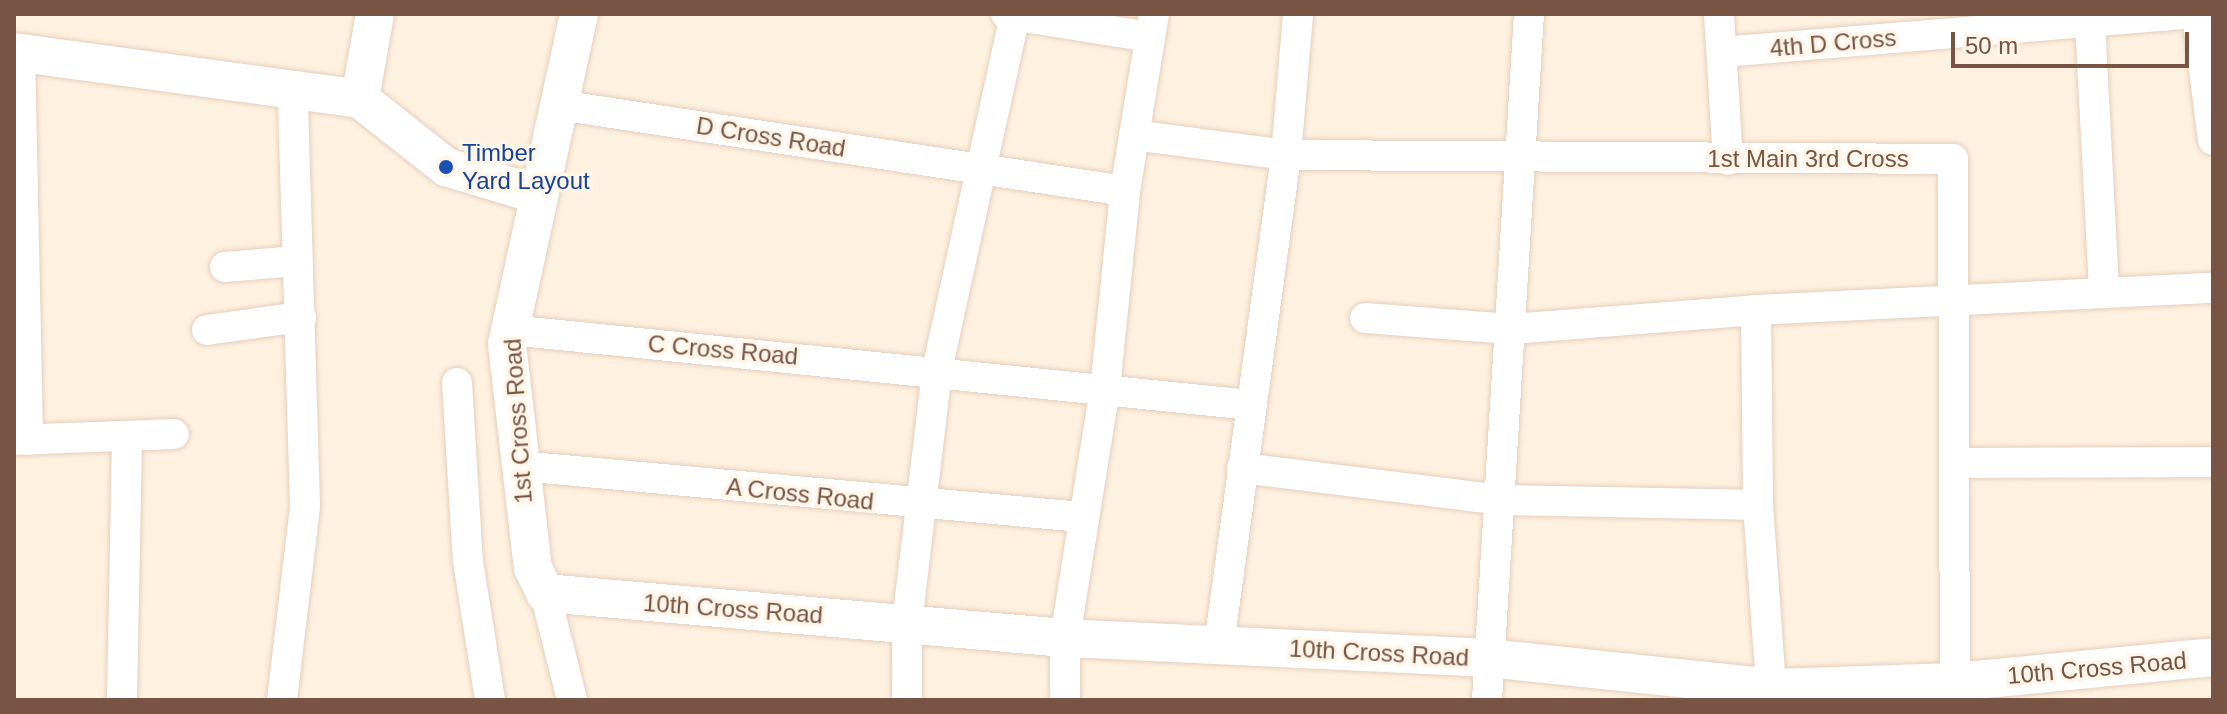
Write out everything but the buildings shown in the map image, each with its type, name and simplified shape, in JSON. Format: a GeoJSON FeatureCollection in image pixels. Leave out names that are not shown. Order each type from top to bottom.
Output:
{"type":"FeatureCollection","features":[{"type":"Feature","properties":{"kind":"street"},"geometry":{"type":"LineString","coordinates":[[360,99],[375,14]]}},
{"type":"Feature","properties":{"kind":"street","name":"1st Cross Road"},"geometry":{"type":"LineString","coordinates":[[545,593],[533,568],[520,466],[510,330],[579,14]]}},
{"type":"Feature","properties":{"kind":"street"},"geometry":{"type":"LineString","coordinates":[[907,700],[907,623],[924,506],[937,370],[982,169],[1012,14],[1152,25],[1125,191],[1105,389],[1082,517],[1065,638],[1065,700]]}},
{"type":"Feature","properties":{"kind":"street"},"geometry":{"type":"LineString","coordinates":[[1219,645],[1286,155],[1298,14]]}},
{"type":"Feature","properties":{"kind":"street"},"geometry":{"type":"LineString","coordinates":[[1487,700],[1529,14]]}},
{"type":"Feature","properties":{"kind":"street"},"geometry":{"type":"LineString","coordinates":[[1719,14],[1728,160]]}},
{"type":"Feature","properties":{"kind":"street","name":"4th D Cross"},"geometry":{"type":"LineString","coordinates":[[1722,52],[2183,14]]}},
{"type":"Feature","properties":{"kind":"street"},"geometry":{"type":"LineString","coordinates":[[2197,14],[2213,140]]}},
{"type":"Feature","properties":{"kind":"street"},"geometry":{"type":"LineString","coordinates":[[2090,22],[2104,293]]}},
{"type":"Feature","properties":{"kind":"street"},"geometry":{"type":"LineString","coordinates":[[174,434],[127,440],[21,440],[17,53],[360,99],[446,167],[539,195]]}},
{"type":"Feature","properties":{"kind":"street"},"geometry":{"type":"LineString","coordinates":[[282,700],[305,506],[293,90]]}},
{"type":"Feature","properties":{"kind":"street","name":"D Cross Road"},"geometry":{"type":"LineString","coordinates":[[559,105],[1125,191]]}},
{"type":"Feature","properties":{"kind":"street","name":"1st Main 3rd Cross"},"geometry":{"type":"LineString","coordinates":[[1134,135],[1286,155],[1520,159],[1953,159],[1953,301]]}},
{"type":"Feature","properties":{"kind":"street"},"geometry":{"type":"LineString","coordinates":[[225,267],[296,261]]}},
{"type":"Feature","properties":{"kind":"street"},"geometry":{"type":"LineString","coordinates":[[1365,318],[1511,329],[1756,310],[2213,288]]}},
{"type":"Feature","properties":{"kind":"street"},"geometry":{"type":"LineString","coordinates":[[1953,301],[1955,691]]}},
{"type":"Feature","properties":{"kind":"street"},"geometry":{"type":"LineString","coordinates":[[1756,310],[1758,505],[1772,694]]}},
{"type":"Feature","properties":{"kind":"street"},"geometry":{"type":"LineString","coordinates":[[207,330],[301,317]]}},
{"type":"Feature","properties":{"kind":"street","name":"C Cross Road"},"geometry":{"type":"LineString","coordinates":[[510,330],[937,370],[1251,405]]}},
{"type":"Feature","properties":{"kind":"street"},"geometry":{"type":"LineString","coordinates":[[457,383],[468,561],[490,700]]}},
{"type":"Feature","properties":{"kind":"street"},"geometry":{"type":"LineString","coordinates":[[122,700],[127,440]]}},
{"type":"Feature","properties":{"kind":"street"},"geometry":{"type":"LineString","coordinates":[[1954,463],[2213,462]]}},
{"type":"Feature","properties":{"kind":"street","name":"A Cross Road"},"geometry":{"type":"LineString","coordinates":[[520,466],[924,506],[1082,517]]}},
{"type":"Feature","properties":{"kind":"street"},"geometry":{"type":"LineString","coordinates":[[1242,468],[1501,500],[1758,505]]}},
{"type":"Feature","properties":{"kind":"street"},"geometry":{"type":"LineString","coordinates":[[545,593],[572,700]]}},
{"type":"Feature","properties":{"kind":"street","name":"10th Cross Road"},"geometry":{"type":"LineString","coordinates":[[545,593],[1065,638],[1488,658],[1772,694],[1955,691],[2213,657]]}},
{"type":"Feature","properties":{"kind":"place","name":"Timber Yard Layout"},"geometry":{"type":"Point","coordinates":[446,167]}}]}
